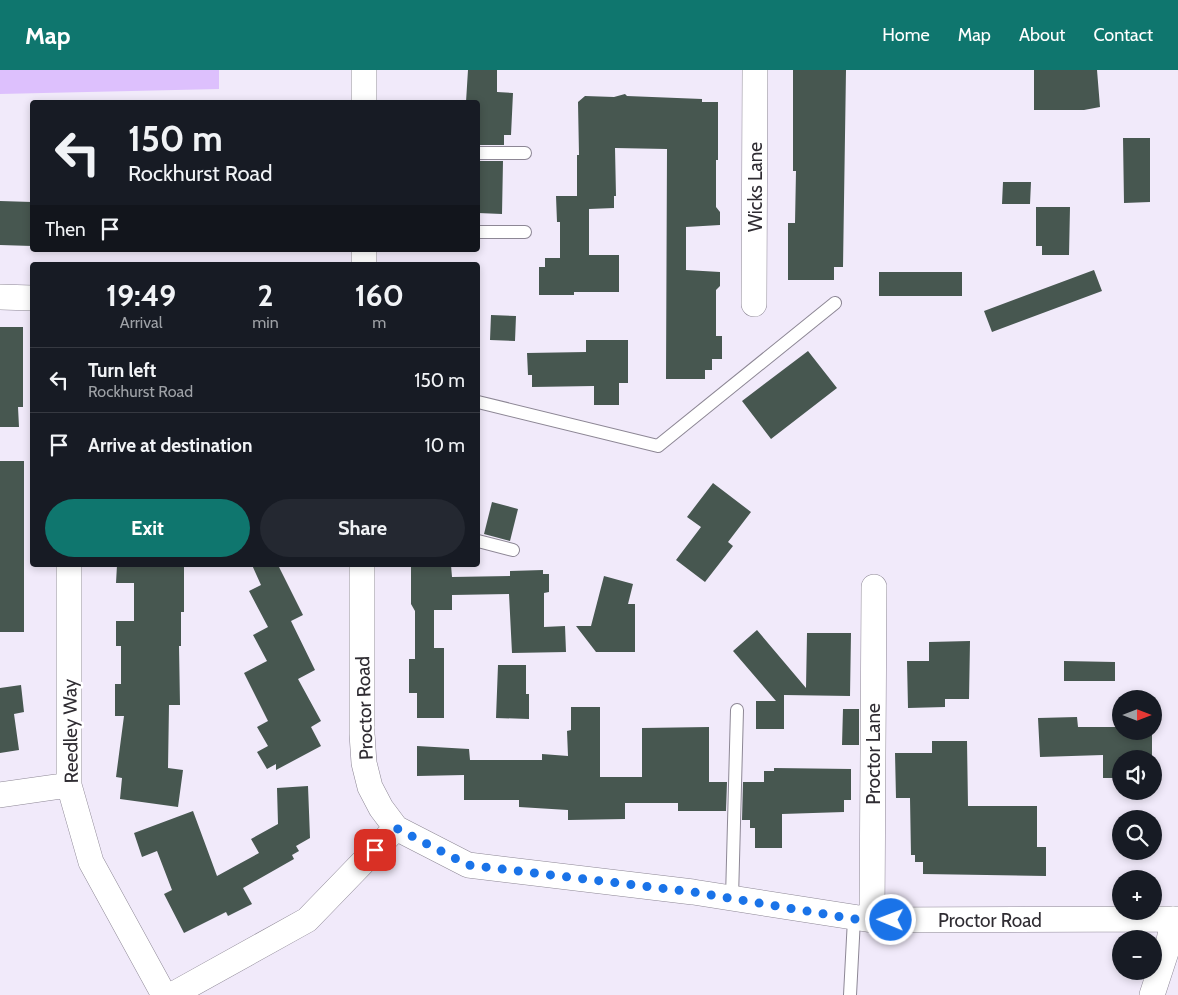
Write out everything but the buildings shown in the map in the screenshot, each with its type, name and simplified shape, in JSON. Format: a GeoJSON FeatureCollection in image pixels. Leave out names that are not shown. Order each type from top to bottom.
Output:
{"type":"FeatureCollection","features":[{"type":"Feature","properties":{"kind":"street"},"geometry":{"type":"LineString","coordinates":[[364,70],[364,100]]}},
{"type":"Feature","properties":{"kind":"street","name":"Wicks Lane"},"geometry":{"type":"LineString","coordinates":[[754,304],[755,70]]}},
{"type":"Feature","properties":{"kind":"street"},"geometry":{"type":"LineString","coordinates":[[0,297],[30,298]]}},
{"type":"Feature","properties":{"kind":"street","name":"Reedley Way"},"geometry":{"type":"LineString","coordinates":[[69,567],[69,785],[91,862],[164,995]]}},
{"type":"Feature","properties":{"kind":"street","name":"Proctor Road"},"geometry":{"type":"LineString","coordinates":[[362,567],[364,763],[370,787],[381,808],[396,828],[468,865],[732,898],[863,919],[1176,919]]}},
{"type":"Feature","properties":{"kind":"street","name":"Proctor Lane"},"geometry":{"type":"LineString","coordinates":[[863,919],[874,587]]}},
{"type":"Feature","properties":{"kind":"street"},"geometry":{"type":"LineString","coordinates":[[0,795],[69,785]]}},
{"type":"Feature","properties":{"kind":"street"},"geometry":{"type":"LineString","coordinates":[[172,995],[306,920],[396,828]]}},
{"type":"Feature","properties":{"kind":"street"},"geometry":{"type":"LineString","coordinates":[[1152,995],[1176,919]]}},
{"type":"Feature","properties":{"kind":"lane"},"geometry":{"type":"LineString","coordinates":[[480,153],[525,153]]}},
{"type":"Feature","properties":{"kind":"lane"},"geometry":{"type":"LineString","coordinates":[[480,232],[525,232]]}},
{"type":"Feature","properties":{"kind":"lane"},"geometry":{"type":"LineString","coordinates":[[480,402],[658,446],[835,303]]}},
{"type":"Feature","properties":{"kind":"lane"},"geometry":{"type":"LineString","coordinates":[[480,542],[513,550]]}},
{"type":"Feature","properties":{"kind":"lane"},"geometry":{"type":"LineString","coordinates":[[732,898],[737,710]]}},
{"type":"Feature","properties":{"kind":"lane"},"geometry":{"type":"LineString","coordinates":[[850,995],[863,919]]}},
{"type":"Feature","properties":{"kind":"shaded area"},"geometry":{"type":"Polygon","coordinates":[[[0,70],[219,70],[219,89],[0,94],[0,70]]]}},
{"type":"Feature","properties":{"kind":"route"},"geometry":{"type":"LineString","coordinates":[[375,850],[396,828],[468,865],[693,892],[854,919],[891,920]]}}]}
